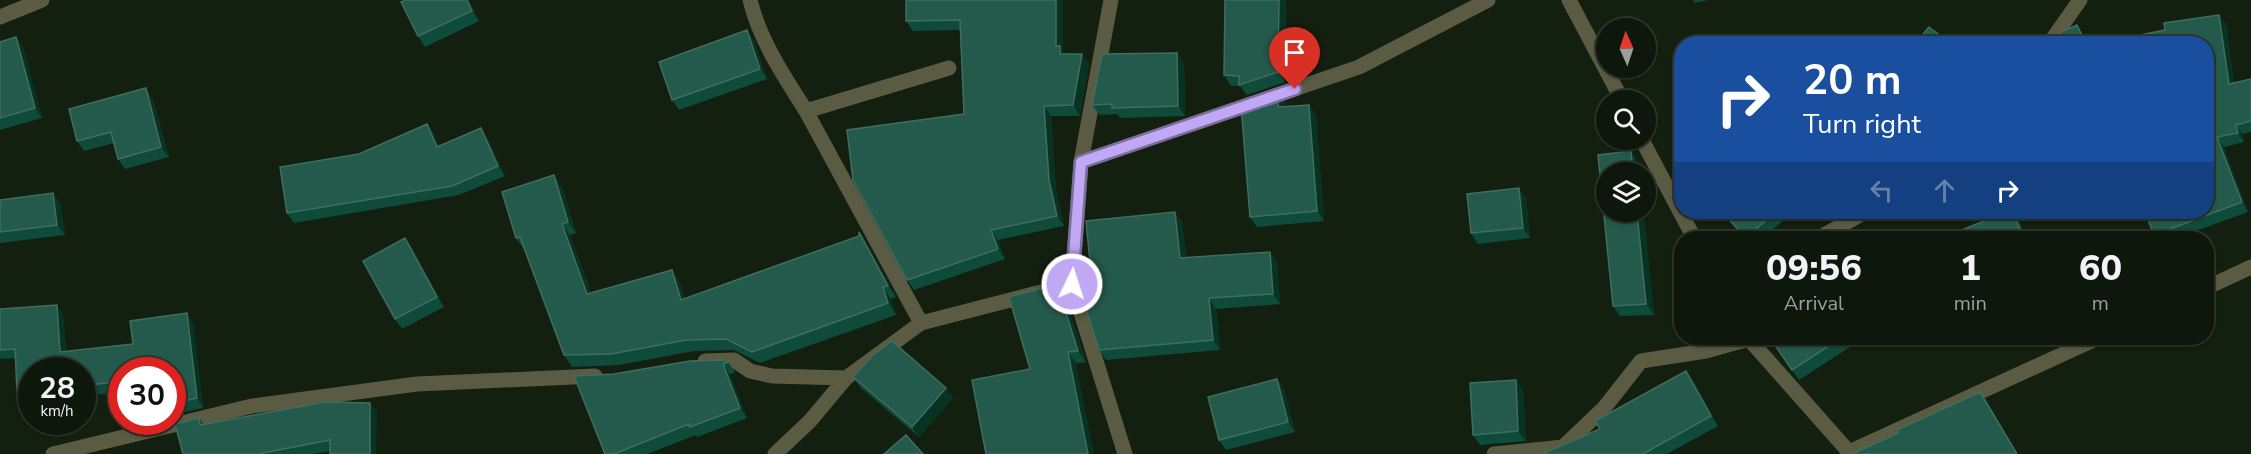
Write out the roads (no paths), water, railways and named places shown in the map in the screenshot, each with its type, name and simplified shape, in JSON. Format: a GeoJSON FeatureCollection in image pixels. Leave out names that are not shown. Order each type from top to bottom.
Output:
{"type":"FeatureCollection","features":[{"type":"Feature","properties":{"kind":"street"},"geometry":{"type":"LineString","coordinates":[[0,17],[42,0]]}},
{"type":"Feature","properties":{"kind":"street"},"geometry":{"type":"LineString","coordinates":[[750,0],[755,22],[921,323]]}},
{"type":"Feature","properties":{"kind":"street"},"geometry":{"type":"LineString","coordinates":[[1111,0],[1102,37],[1081,162],[1072,284],[1125,454]]}},
{"type":"Feature","properties":{"kind":"street"},"geometry":{"type":"LineString","coordinates":[[1081,162],[1359,67],[1488,0]]}},
{"type":"Feature","properties":{"kind":"street"},"geometry":{"type":"LineString","coordinates":[[1569,0],[1617,90]]}},
{"type":"Feature","properties":{"kind":"street"},"geometry":{"type":"LineString","coordinates":[[2055,36],[2080,0]]}},
{"type":"Feature","properties":{"kind":"street"},"geometry":{"type":"LineString","coordinates":[[806,111],[949,68]]}},
{"type":"Feature","properties":{"kind":"street"},"geometry":{"type":"LineString","coordinates":[[1647,150],[1674,200]]}},
{"type":"Feature","properties":{"kind":"street"},"geometry":{"type":"LineString","coordinates":[[1831,231],[1853,219]]}},
{"type":"Feature","properties":{"kind":"street"},"geometry":{"type":"LineString","coordinates":[[2214,284],[2251,267]]}},
{"type":"Feature","properties":{"kind":"street"},"geometry":{"type":"LineString","coordinates":[[775,454],[810,421],[846,378],[921,323],[1072,284]]}},
{"type":"Feature","properties":{"kind":"street"},"geometry":{"type":"LineString","coordinates":[[1494,454],[1563,447],[1604,408],[1641,361],[1706,351],[1726,345]]}},
{"type":"Feature","properties":{"kind":"street"},"geometry":{"type":"LineString","coordinates":[[1755,345],[1848,453],[2083,345]]}},
{"type":"Feature","properties":{"kind":"street"},"geometry":{"type":"LineString","coordinates":[[686,363],[734,360],[750,371],[772,376],[846,378]]}},
{"type":"Feature","properties":{"kind":"street"},"geometry":{"type":"LineString","coordinates":[[53,454],[252,406],[417,384],[609,375]]}}]}
